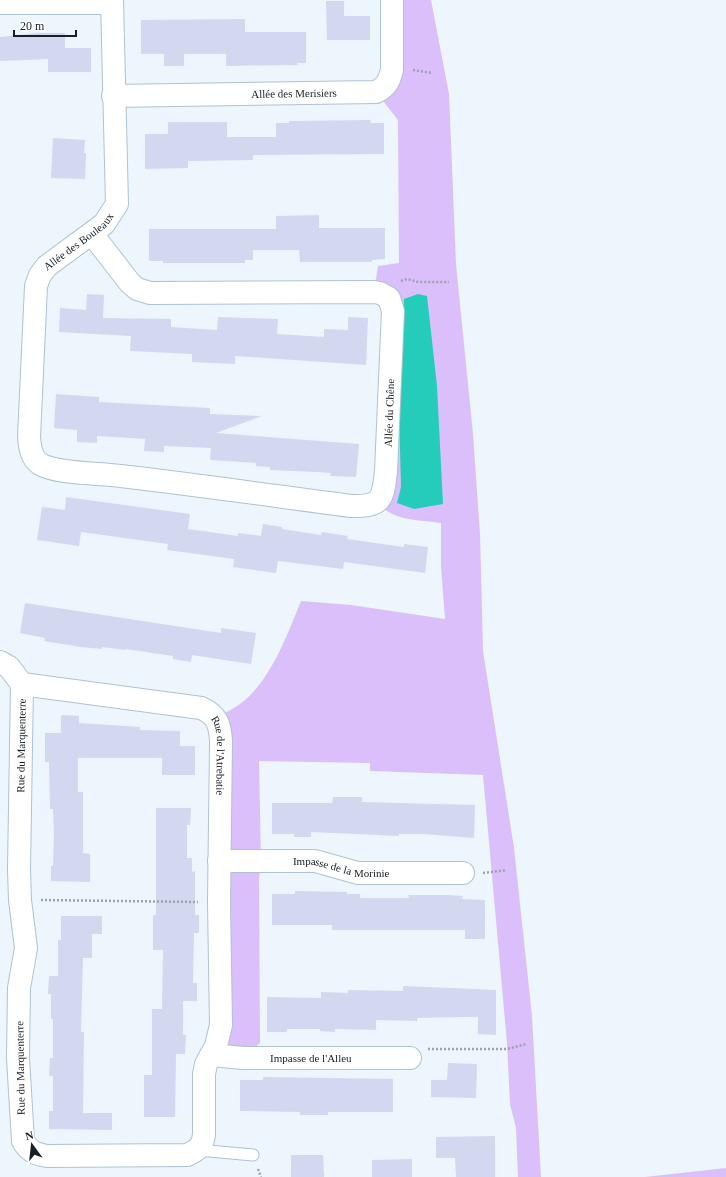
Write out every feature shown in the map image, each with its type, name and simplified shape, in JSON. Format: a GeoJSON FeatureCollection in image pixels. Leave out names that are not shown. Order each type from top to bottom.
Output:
{"type":"FeatureCollection","features":[{"type":"Feature","properties":{"kind":"street","name":"Allée des Merisiers"},"geometry":{"type":"LineString","coordinates":[[113,96],[376,92],[384,88],[390,81],[392,70],[392,0]]}},
{"type":"Feature","properties":{"kind":"street","name":"Allée des Bouleaux"},"geometry":{"type":"LineString","coordinates":[[33,457],[30,449],[29,437],[36,286],[40,275],[47,266],[104,224],[117,204],[113,96],[112,1]]}},
{"type":"Feature","properties":{"kind":"street"},"geometry":{"type":"LineString","coordinates":[[0,3],[112,1]]}},
{"type":"Feature","properties":{"kind":"street","name":"Allée du Chêne"},"geometry":{"type":"LineString","coordinates":[[33,457],[40,464],[59,469],[351,506],[371,506],[377,503],[382,496],[386,471],[392,318],[390,298],[374,292],[150,293],[137,290],[130,283],[92,234]]}},
{"type":"Feature","properties":{"kind":"street"},"geometry":{"type":"LineString","coordinates":[[0,662],[9,667],[22,684]]}},
{"type":"Feature","properties":{"kind":"street","name":"Rue de l'Atrebatie"},"geometry":{"type":"LineString","coordinates":[[22,684],[201,708],[210,712],[217,718],[220,728],[219,903],[221,1024],[216,1046],[211,1056]]}},
{"type":"Feature","properties":{"kind":"street","name":"Rue du Marquenterre"},"geometry":{"type":"LineString","coordinates":[[22,684],[20,900],[26,948],[9,1058],[23,1141],[28,1149],[36,1154],[176,1156],[188,1155],[198,1150]]}},
{"type":"Feature","properties":{"kind":"street","name":"Impasse de la Morinie"},"geometry":{"type":"LineString","coordinates":[[219,861],[315,861],[358,874],[463,873]]}},
{"type":"Feature","properties":{"kind":"street"},"geometry":{"type":"LineString","coordinates":[[198,1150],[203,1143],[204,1135],[204,1074],[211,1056]]}},
{"type":"Feature","properties":{"kind":"street","name":"Impasse de l'Alleu"},"geometry":{"type":"LineString","coordinates":[[211,1056],[244,1058],[410,1059]]}},
{"type":"Feature","properties":{"kind":"lane"},"geometry":{"type":"LineString","coordinates":[[198,1150],[253,1155]]}},
{"type":"Feature","properties":{"kind":"path"},"geometry":{"type":"LineString","coordinates":[[415,70],[432,73]]}},
{"type":"Feature","properties":{"kind":"path"},"geometry":{"type":"LineString","coordinates":[[418,282],[449,282]]}},
{"type":"Feature","properties":{"kind":"path"},"geometry":{"type":"LineString","coordinates":[[20,900],[219,903]]}},
{"type":"Feature","properties":{"kind":"path"},"geometry":{"type":"LineString","coordinates":[[410,1059],[507,1048],[526,1044]]}},
{"type":"Feature","properties":{"kind":"shaded area"},"geometry":{"type":"Polygon","coordinates":[[[392,0],[431,0],[449,94],[456,264],[473,434],[480,534],[483,651],[514,848],[532,1016],[541,1177],[518,1177],[516,1128],[510,1104],[507,1043],[483,775],[370,771],[370,763],[259,761],[261,861],[259,879],[260,1043],[243,1058],[228,1057],[221,1024],[217,718],[245,700],[264,679],[278,654],[301,601],[351,605],[445,619],[441,567],[441,523],[399,517],[384,509],[377,503],[393,311],[374,292],[378,266],[399,263],[398,120],[376,92],[390,81],[392,0]]]}},
{"type":"Feature","properties":{"kind":"shaded area"},"geometry":{"type":"Polygon","coordinates":[[[418,294],[427,296],[437,386],[443,504],[414,509],[397,503],[401,487],[399,410],[404,299],[418,294]]]}},
{"type":"Feature","properties":{"kind":"shaded area"},"geometry":{"type":"Polygon","coordinates":[[[726,1168],[726,1177],[645,1177],[726,1168]]]}},
{"type":"Feature","properties":{"kind":"building"},"geometry":{"type":"Polygon","coordinates":[[[326,1],[344,1],[344,16],[370,16],[370,40],[327,40],[326,1]]]}},
{"type":"Feature","properties":{"kind":"building"},"geometry":{"type":"Polygon","coordinates":[[[245,19],[245,32],[306,32],[306,63],[297,63],[298,65],[226,66],[226,54],[184,54],[184,66],[164,66],[164,54],[141,54],[141,20],[245,19]]]}},
{"type":"Feature","properties":{"kind":"building"},"geometry":{"type":"Polygon","coordinates":[[[37,33],[65,33],[65,48],[91,48],[91,72],[48,72],[48,59],[0,61],[0,37],[37,33]]]}},
{"type":"Feature","properties":{"kind":"building"},"geometry":{"type":"Polygon","coordinates":[[[370,120],[371,123],[384,123],[384,154],[253,155],[253,160],[188,161],[188,168],[145,169],[145,134],[168,134],[168,122],[227,122],[227,137],[276,137],[276,123],[289,123],[289,121],[370,120]]]}},
{"type":"Feature","properties":{"kind":"building"},"geometry":{"type":"Polygon","coordinates":[[[53,138],[85,140],[85,179],[51,178],[53,138]]]}},
{"type":"Feature","properties":{"kind":"building"},"geometry":{"type":"Polygon","coordinates":[[[319,215],[319,228],[385,228],[385,259],[372,260],[372,262],[300,262],[299,250],[253,250],[253,260],[245,260],[245,263],[163,263],[163,261],[149,261],[149,229],[276,229],[276,216],[319,215]]]}},
{"type":"Feature","properties":{"kind":"building"},"geometry":{"type":"Polygon","coordinates":[[[87,294],[104,295],[103,318],[171,319],[171,327],[217,330],[218,317],[278,319],[277,334],[324,337],[324,329],[348,330],[348,317],[368,318],[366,365],[235,356],[235,364],[192,362],[192,354],[130,351],[131,336],[59,332],[60,308],[86,310],[87,294]]]}},
{"type":"Feature","properties":{"kind":"building"},"geometry":{"type":"Polygon","coordinates":[[[56,394],[99,397],[99,402],[210,408],[210,414],[262,416],[216,433],[359,444],[356,477],[330,476],[331,473],[270,470],[270,467],[256,466],[256,463],[210,460],[211,448],[164,446],[164,452],[144,451],[145,439],[97,436],[97,443],[77,442],[77,430],[54,428],[56,394]]]}},
{"type":"Feature","properties":{"kind":"building"},"geometry":{"type":"Polygon","coordinates":[[[66,497],[190,514],[188,529],[238,536],[238,533],[261,536],[263,524],[282,527],[282,529],[321,535],[322,532],[348,536],[347,539],[404,547],[404,544],[428,547],[425,573],[344,562],[343,569],[278,561],[276,573],[233,567],[234,559],[167,550],[168,544],[81,532],[79,546],[37,540],[42,507],[65,510],[66,497]]]}},
{"type":"Feature","properties":{"kind":"building"},"geometry":{"type":"Polygon","coordinates":[[[25,603],[221,633],[221,628],[256,633],[251,664],[192,655],[191,662],[173,659],[173,656],[125,649],[81,647],[44,641],[45,638],[20,633],[25,603]]]}},
{"type":"Feature","properties":{"kind":"building"},"geometry":{"type":"Polygon","coordinates":[[[61,715],[79,716],[79,723],[140,727],[140,730],[180,731],[180,746],[195,746],[195,775],[162,775],[162,758],[78,758],[78,792],[83,792],[83,853],[90,854],[90,882],[51,881],[54,834],[53,809],[50,809],[49,762],[45,762],[45,733],[61,733],[61,715]]]}},
{"type":"Feature","properties":{"kind":"building"},"geometry":{"type":"Polygon","coordinates":[[[333,797],[362,797],[362,802],[475,805],[474,838],[423,834],[399,834],[399,836],[311,832],[311,837],[294,837],[294,834],[272,834],[272,803],[332,803],[333,797]]]}},
{"type":"Feature","properties":{"kind":"building"},"geometry":{"type":"Polygon","coordinates":[[[156,808],[191,808],[190,825],[187,825],[187,858],[192,858],[192,872],[195,871],[195,915],[199,915],[199,933],[194,933],[193,983],[197,983],[197,1001],[183,1001],[183,1035],[186,1035],[185,1054],[176,1054],[175,1117],[144,1117],[144,1075],[152,1075],[152,1009],[162,1009],[163,950],[153,950],[153,915],[156,915],[156,808]]]}},
{"type":"Feature","properties":{"kind":"building"},"geometry":{"type":"Polygon","coordinates":[[[295,891],[347,892],[347,894],[360,894],[360,898],[409,898],[408,895],[447,895],[463,896],[462,899],[485,900],[485,939],[465,939],[465,930],[332,930],[332,925],[272,925],[272,894],[295,894],[295,891]]]}},
{"type":"Feature","properties":{"kind":"building"},"geometry":{"type":"Polygon","coordinates":[[[61,916],[102,916],[102,934],[92,934],[92,958],[83,958],[81,1032],[84,1032],[83,1113],[112,1113],[112,1130],[49,1129],[49,1111],[53,1111],[53,1076],[49,1076],[50,1058],[53,1058],[53,1019],[51,1019],[51,994],[48,994],[49,976],[58,976],[58,940],[61,940],[61,916]]]}},
{"type":"Feature","properties":{"kind":"building"},"geometry":{"type":"Polygon","coordinates":[[[403,986],[496,990],[496,1035],[478,1034],[478,1017],[417,1018],[417,1021],[376,1020],[376,1030],[335,1029],[335,1032],[320,1031],[320,1029],[287,1029],[287,1032],[267,1032],[267,997],[321,998],[321,992],[348,993],[348,990],[403,991],[403,986]]]}},
{"type":"Feature","properties":{"kind":"building"},"geometry":{"type":"Polygon","coordinates":[[[448,1063],[477,1064],[476,1098],[431,1097],[431,1080],[447,1080],[448,1063]]]}},
{"type":"Feature","properties":{"kind":"building"},"geometry":{"type":"Polygon","coordinates":[[[263,1077],[393,1079],[393,1112],[328,1112],[328,1115],[300,1115],[300,1112],[240,1111],[240,1080],[263,1080],[263,1077]]]}},
{"type":"Feature","properties":{"kind":"building"},"geometry":{"type":"Polygon","coordinates":[[[495,1136],[495,1177],[456,1177],[455,1158],[436,1158],[436,1137],[495,1136]]]}},
{"type":"Feature","properties":{"kind":"building"},"geometry":{"type":"Polygon","coordinates":[[[291,1155],[323,1155],[324,1177],[291,1177],[291,1155]]]}},
{"type":"Feature","properties":{"kind":"building"},"geometry":{"type":"Polygon","coordinates":[[[412,1159],[412,1177],[372,1177],[372,1160],[412,1159]]]}}]}
